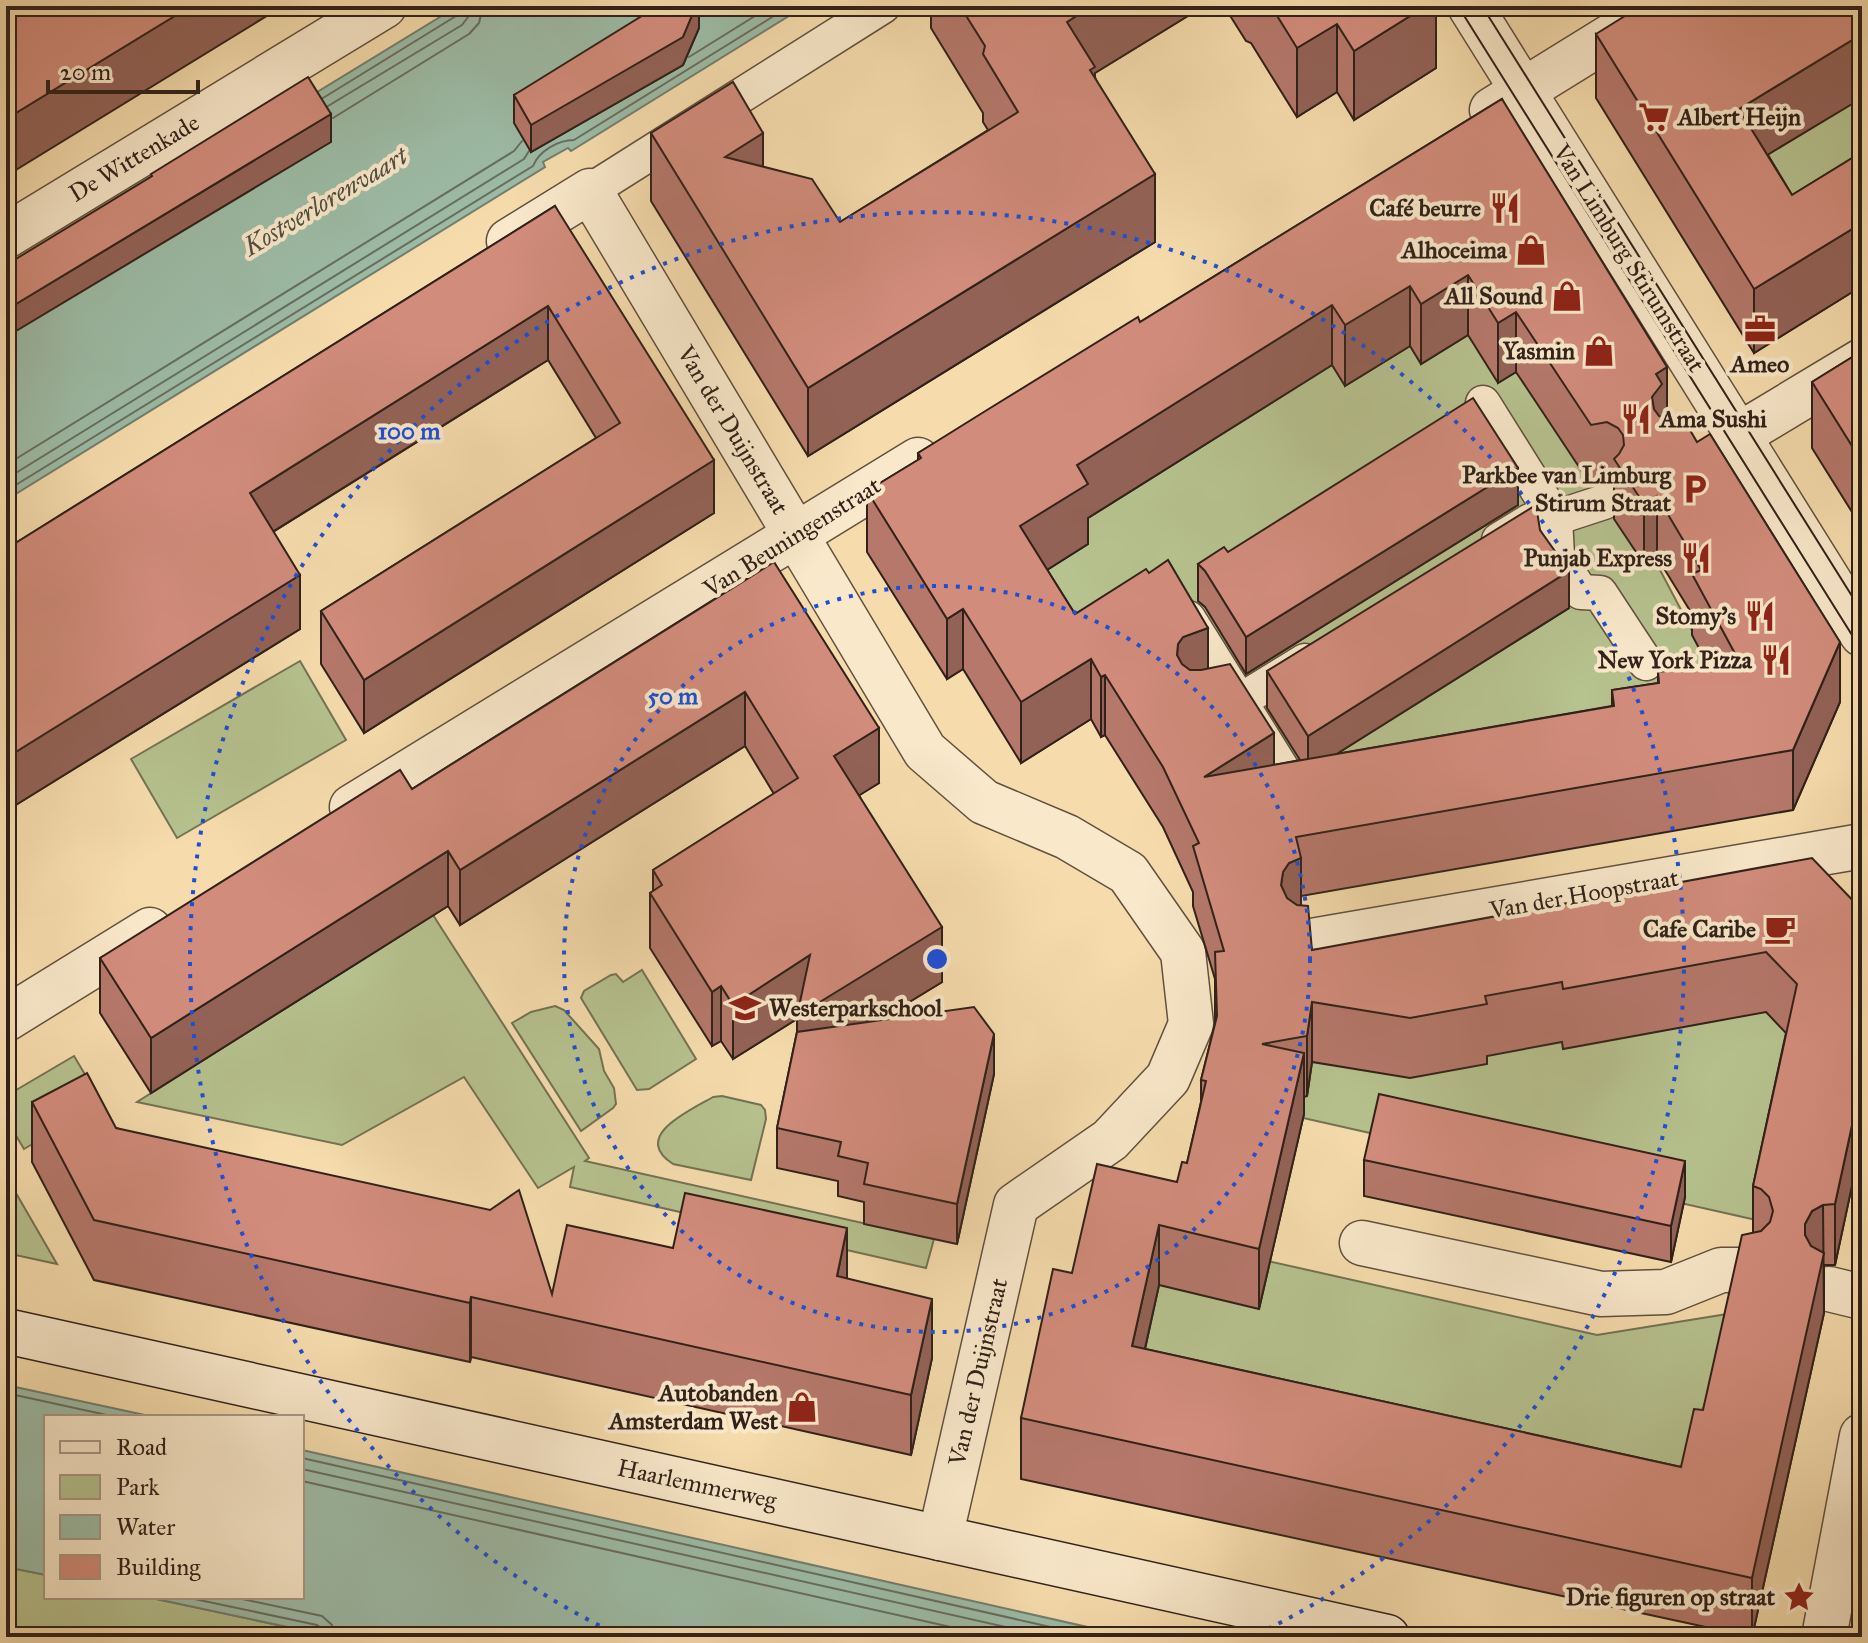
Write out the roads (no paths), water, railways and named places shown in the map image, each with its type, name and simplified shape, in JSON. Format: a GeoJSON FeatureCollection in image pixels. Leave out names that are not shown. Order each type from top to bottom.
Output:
{"type":"FeatureCollection","features":[{"type":"Feature","properties":{"kind":"street","name":"De Wittenkade"},"geometry":{"type":"LineString","coordinates":[[6,236],[384,6]]}},
{"type":"Feature","properties":{"kind":"street"},"geometry":{"type":"LineString","coordinates":[[481,258],[883,6]]}},
{"type":"Feature","properties":{"kind":"street","name":"Van Limburg Stirumstraat"},"geometry":{"type":"LineString","coordinates":[[1470,6],[1524,91],[1727,439],[1862,634]]}},
{"type":"Feature","properties":{"kind":"street"},"geometry":{"type":"LineString","coordinates":[[1461,129],[1660,6]]}},
{"type":"Feature","properties":{"kind":"street","name":"Van der Duijnstraat"},"geometry":{"type":"LineString","coordinates":[[590,191],[925,751],[984,802],[1067,837],[1128,873],[1197,955],[1191,1024],[1168,1078],[1110,1140],[1016,1205],[940,1538]]}},
{"type":"Feature","properties":{"kind":"street"},"geometry":{"type":"LineString","coordinates":[[1727,439],[1862,361]]}},
{"type":"Feature","properties":{"kind":"street"},"geometry":{"type":"LineString","coordinates":[[1483,403],[1555,518],[1557,556],[1581,592],[1600,593],[1646,663]]}},
{"type":"Feature","properties":{"kind":"street","name":"Van Beuningenstraat"},"geometry":{"type":"LineString","coordinates":[[321,826],[951,440]]}},
{"type":"Feature","properties":{"kind":"street"},"geometry":{"type":"LineString","coordinates":[[1477,553],[1530,521],[1555,518],[1604,502]]}},
{"type":"Feature","properties":{"kind":"street"},"geometry":{"type":"LineString","coordinates":[[1188,618],[1292,785]]}},
{"type":"Feature","properties":{"kind":"street"},"geometry":{"type":"LineString","coordinates":[[1197,711],[1240,701],[1332,644]]}},
{"type":"Feature","properties":{"kind":"street","name":"Van der Hoopstraat"},"geometry":{"type":"LineString","coordinates":[[1306,942],[1862,846]]}},
{"type":"Feature","properties":{"kind":"street"},"geometry":{"type":"LineString","coordinates":[[6,1019],[188,907]]}},
{"type":"Feature","properties":{"kind":"street"},"geometry":{"type":"LineString","coordinates":[[1362,1243],[1601,1294],[1666,1292],[1721,1270],[1748,1270]]}},
{"type":"Feature","properties":{"kind":"street","name":"Haarlemmerweg"},"geometry":{"type":"LineString","coordinates":[[6,1331],[1387,1637]]}},
{"type":"Feature","properties":{"kind":"street"},"geometry":{"type":"LineString","coordinates":[[1824,1637],[1862,1436]]}},
{"type":"Feature","properties":{"kind":"water","name":"Kostverlorenvaart"},"geometry":{"type":"Polygon","coordinates":[[[458,6],[805,6],[571,151],[568,148],[543,162],[545,167],[6,500],[6,282],[458,6]]]}},
{"type":"Feature","properties":{"kind":"water"},"geometry":{"type":"Polygon","coordinates":[[[6,1385],[145,1415],[44,1415],[44,1575],[6,1567],[6,1385]]]}},
{"type":"Feature","properties":{"kind":"water"},"geometry":{"type":"Polygon","coordinates":[[[304,1450],[1132,1637],[334,1637],[156,1599],[304,1599],[304,1450]]]}},
{"type":"Feature","properties":{"kind":"tram line"},"geometry":{"type":"LineString","coordinates":[[1458,6],[1862,651]]}},
{"type":"Feature","properties":{"kind":"tram line"},"geometry":{"type":"LineString","coordinates":[[1482,6],[1862,612]]}},
{"type":"Feature","properties":{"kind":"place","name":"Albert Heijn"},"geometry":{"type":"Point","coordinates":[1654,117]}},
{"type":"Feature","properties":{"kind":"place","name":"Café beurre"},"geometry":{"type":"Point","coordinates":[1505,208]}},
{"type":"Feature","properties":{"kind":"place","name":"Alhoceima"},"geometry":{"type":"Point","coordinates":[1531,250]}},
{"type":"Feature","properties":{"kind":"place","name":"All Sound"},"geometry":{"type":"Point","coordinates":[1567,296]}},
{"type":"Feature","properties":{"kind":"place","name":"Ameo"},"geometry":{"type":"Point","coordinates":[1760,329]}},
{"type":"Feature","properties":{"kind":"place","name":"Yasmin"},"geometry":{"type":"Point","coordinates":[1599,351]}},
{"type":"Feature","properties":{"kind":"place","name":"Ama Sushi"},"geometry":{"type":"Point","coordinates":[1636,419]}},
{"type":"Feature","properties":{"kind":"place","name":"Parkbee van Limburg Stirum Straat"},"geometry":{"type":"Point","coordinates":[1695,489]}},
{"type":"Feature","properties":{"kind":"place","name":"Punjab Express"},"geometry":{"type":"Point","coordinates":[1696,558]}},
{"type":"Feature","properties":{"kind":"place","name":"Stomy's"},"geometry":{"type":"Point","coordinates":[1760,616]}},
{"type":"Feature","properties":{"kind":"place","name":"New York Pizza"},"geometry":{"type":"Point","coordinates":[1776,660]}},
{"type":"Feature","properties":{"kind":"place","name":"Cafe Caribe"},"geometry":{"type":"Point","coordinates":[1780,929]}},
{"type":"Feature","properties":{"kind":"place","name":"Westerparkschool"},"geometry":{"type":"Point","coordinates":[745,1008]}},
{"type":"Feature","properties":{"kind":"place","name":"Autobanden Amsterdam West"},"geometry":{"type":"Point","coordinates":[802,1407]}},
{"type":"Feature","properties":{"kind":"place","name":"Drie figuren op straat"},"geometry":{"type":"Point","coordinates":[1799,1597]}}]}
